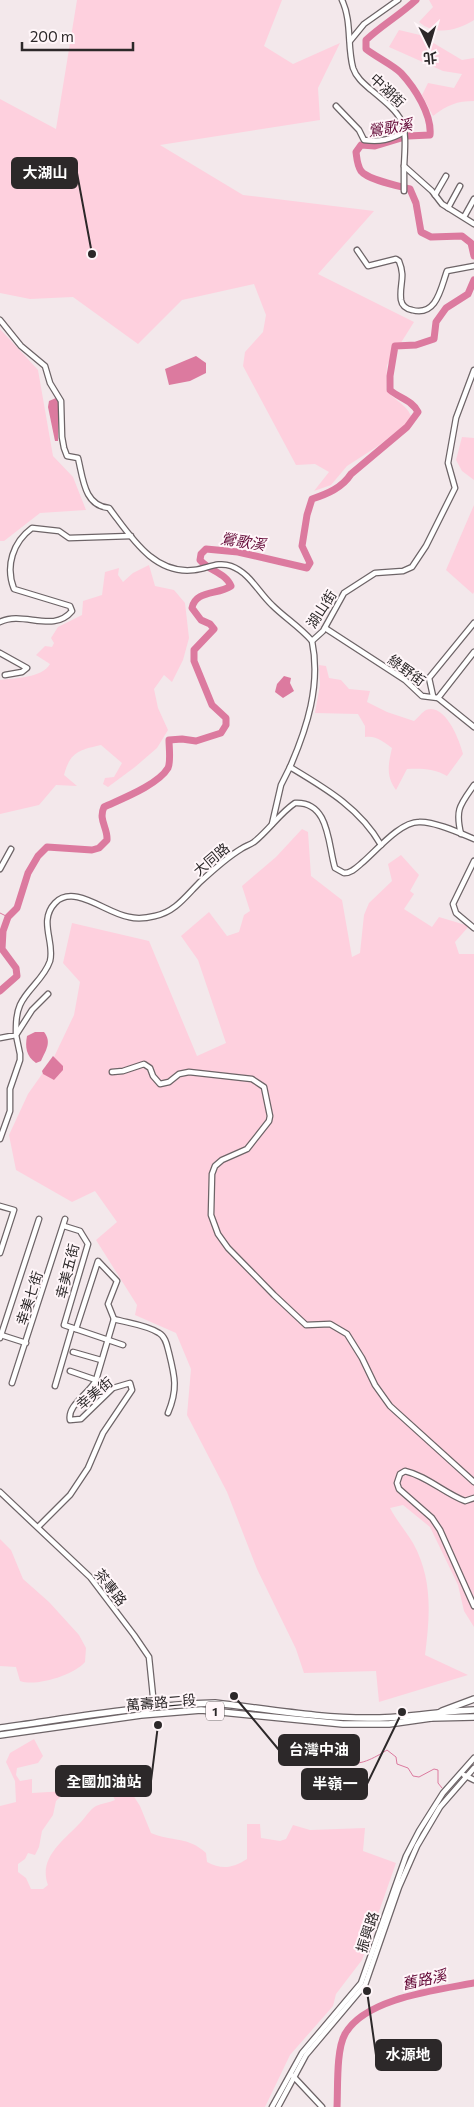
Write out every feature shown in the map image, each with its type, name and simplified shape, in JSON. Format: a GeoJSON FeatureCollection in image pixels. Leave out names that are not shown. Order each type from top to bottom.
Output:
{"type":"FeatureCollection","features":[{"type":"Feature","properties":{"kind":"main road","name":"萬壽路二段"},"geometry":{"type":"LineString","coordinates":[[0,1735],[141,1715],[201,1710],[365,1725],[431,1718],[442,1711],[474,1699]]}},
{"type":"Feature","properties":{"kind":"main road","name":"萬壽路二段"},"geometry":{"type":"LineString","coordinates":[[0,1728],[154,1706],[215,1703],[345,1718],[376,1718],[442,1711]]}},
{"type":"Feature","properties":{"kind":"main road","name":"1"},"geometry":{"type":"LineString","coordinates":[[442,1711],[474,1710]]}},
{"type":"Feature","properties":{"kind":"main road","name":"1"},"geometry":{"type":"LineString","coordinates":[[431,1718],[474,1718]]}},
{"type":"Feature","properties":{"kind":"street","name":"中湖街"},"geometry":{"type":"LineString","coordinates":[[342,0],[356,75],[395,110],[401,118],[404,133],[404,191]]}},
{"type":"Feature","properties":{"kind":"street"},"geometry":{"type":"LineString","coordinates":[[350,41],[364,24],[398,0]]}},
{"type":"Feature","properties":{"kind":"street"},"geometry":{"type":"LineString","coordinates":[[336,106],[359,130],[364,140],[388,140],[404,133]]}},
{"type":"Feature","properties":{"kind":"street"},"geometry":{"type":"LineString","coordinates":[[404,166],[442,204],[474,224]]}},
{"type":"Feature","properties":{"kind":"street"},"geometry":{"type":"LineString","coordinates":[[435,195],[446,176]]}},
{"type":"Feature","properties":{"kind":"street"},"geometry":{"type":"LineString","coordinates":[[448,208],[460,186]]}},
{"type":"Feature","properties":{"kind":"street"},"geometry":{"type":"LineString","coordinates":[[464,218],[474,199]]}},
{"type":"Feature","properties":{"kind":"street"},"geometry":{"type":"LineString","coordinates":[[357,250],[368,266],[396,259],[399,261],[404,272],[401,300],[406,308],[414,311],[422,311],[434,303],[442,291],[447,271],[473,266]]}},
{"type":"Feature","properties":{"kind":"street"},"geometry":{"type":"LineString","coordinates":[[0,320],[21,346],[45,366],[50,383],[61,401],[64,448],[67,456],[78,458],[88,496],[92,502],[100,507],[109,508],[147,555],[156,562],[177,570],[203,569],[219,564],[229,566],[244,574],[258,587],[270,603],[300,628],[312,642]]}},
{"type":"Feature","properties":{"kind":"street","name":"湖山街"},"geometry":{"type":"LineString","coordinates":[[272,826],[281,785],[301,742],[311,707],[314,673],[312,642],[325,628],[344,593],[375,573],[403,572],[412,567],[426,546],[455,488],[448,463],[456,418],[474,370]]}},
{"type":"Feature","properties":{"kind":"street"},"geometry":{"type":"LineString","coordinates":[[0,622],[14,618],[53,623],[72,612],[70,606],[14,589],[10,565],[14,548],[21,536],[32,528],[59,531],[68,538],[131,536]]}},
{"type":"Feature","properties":{"kind":"street"},"geometry":{"type":"LineString","coordinates":[[435,697],[429,678],[474,623]]}},
{"type":"Feature","properties":{"kind":"street","name":"綠野街"},"geometry":{"type":"LineString","coordinates":[[325,628],[405,680],[422,696],[427,698],[435,697],[474,727]]}},
{"type":"Feature","properties":{"kind":"street"},"geometry":{"type":"LineString","coordinates":[[435,697],[474,652]]}},
{"type":"Feature","properties":{"kind":"street"},"geometry":{"type":"LineString","coordinates":[[0,653],[27,668],[22,672],[5,675]]}},
{"type":"Feature","properties":{"kind":"street"},"geometry":{"type":"LineString","coordinates":[[290,767],[336,795],[366,823],[380,845]]}},
{"type":"Feature","properties":{"kind":"street"},"geometry":{"type":"LineString","coordinates":[[461,834],[457,818],[458,813],[461,802],[474,785]]}},
{"type":"Feature","properties":{"kind":"street","name":"大同路"},"geometry":{"type":"LineString","coordinates":[[0,1139],[10,1111],[10,1089],[20,1060],[16,1035],[16,1017],[20,1004],[39,981],[49,964],[52,952],[46,930],[48,916],[54,904],[62,898],[71,895],[128,917],[154,917],[165,913],[182,901],[199,883],[234,854],[252,844],[295,803],[311,807],[323,819],[335,868],[344,873],[354,870],[380,845],[406,826],[419,822],[474,839]]}},
{"type":"Feature","properties":{"kind":"street"},"geometry":{"type":"LineString","coordinates":[[0,870],[11,849]]}},
{"type":"Feature","properties":{"kind":"street"},"geometry":{"type":"LineString","coordinates":[[474,861],[453,904],[456,913],[474,928]]}},
{"type":"Feature","properties":{"kind":"street"},"geometry":{"type":"LineString","coordinates":[[0,1038],[16,1035],[32,1010],[48,994]]}},
{"type":"Feature","properties":{"kind":"street"},"geometry":{"type":"LineString","coordinates":[[112,1072],[123,1071],[144,1064],[150,1068],[153,1076],[160,1084],[169,1082],[179,1074],[189,1072],[252,1079],[264,1087],[270,1116],[269,1121],[247,1149],[219,1162],[212,1174],[211,1215],[218,1234],[228,1248],[254,1276],[306,1325],[330,1324],[347,1334],[362,1358],[375,1385],[390,1406],[474,1482]]}},
{"type":"Feature","properties":{"kind":"street"},"geometry":{"type":"LineString","coordinates":[[0,1206],[14,1210],[0,1253]]}},
{"type":"Feature","properties":{"kind":"street"},"geometry":{"type":"LineString","coordinates":[[26,1343],[0,1336],[39,1219]]}},
{"type":"Feature","properties":{"kind":"street","name":"幸美七街"},"geometry":{"type":"LineString","coordinates":[[12,1383],[65,1219]]}},
{"type":"Feature","properties":{"kind":"street","name":"幸美五街"},"geometry":{"type":"LineString","coordinates":[[64,1226],[80,1232],[88,1244],[64,1325],[74,1329]]}},
{"type":"Feature","properties":{"kind":"street"},"geometry":{"type":"LineString","coordinates":[[54,1386],[98,1261],[117,1281],[108,1304],[114,1319],[153,1330],[163,1337],[167,1344],[175,1376],[174,1395],[168,1413]]}},
{"type":"Feature","properties":{"kind":"street","name":"幸美街"},"geometry":{"type":"LineString","coordinates":[[38,1527],[70,1495],[88,1468],[103,1433],[132,1390],[130,1383],[119,1385],[113,1388],[81,1418],[70,1420],[74,1406],[96,1380],[114,1319]]}},
{"type":"Feature","properties":{"kind":"street"},"geometry":{"type":"LineString","coordinates":[[74,1329],[123,1345]]}},
{"type":"Feature","properties":{"kind":"street"},"geometry":{"type":"LineString","coordinates":[[73,1352],[101,1360]]}},
{"type":"Feature","properties":{"kind":"street"},"geometry":{"type":"LineString","coordinates":[[70,1371],[96,1380]]}},
{"type":"Feature","properties":{"kind":"street"},"geometry":{"type":"LineString","coordinates":[[474,1498],[465,1501],[453,1496],[418,1474],[405,1471],[400,1474],[397,1483],[399,1489],[432,1518],[440,1530],[474,1606]]}},
{"type":"Feature","properties":{"kind":"street","name":"茶專路"},"geometry":{"type":"LineString","coordinates":[[0,1492],[90,1577],[149,1657],[154,1706]]}},
{"type":"Feature","properties":{"kind":"street"},"geometry":{"type":"LineString","coordinates":[[141,1715],[154,1706]]}},
{"type":"Feature","properties":{"kind":"street","name":"振興路"},"geometry":{"type":"LineString","coordinates":[[278,2107],[305,2048],[361,1983],[406,1856],[418,1830],[443,1794],[474,1758]]}},
{"type":"Feature","properties":{"kind":"street","name":"振興路"},"geometry":{"type":"LineString","coordinates":[[272,2107],[306,2055],[365,1985],[400,1887],[417,1846],[440,1807],[474,1768]]}},
{"type":"Feature","properties":{"kind":"street"},"geometry":{"type":"LineString","coordinates":[[461,1772],[474,1780]]}},
{"type":"Feature","properties":{"kind":"street"},"geometry":{"type":"LineString","coordinates":[[292,2076],[322,2107]]}},
{"type":"Feature","properties":{"kind":"shaded area"},"geometry":{"type":"Polygon","coordinates":[[[77,0],[282,0],[264,46],[293,64],[340,43],[318,88],[320,120],[160,145],[243,195],[374,211],[318,274],[414,322],[387,365],[386,390],[406,408],[411,416],[407,423],[378,446],[347,466],[331,485],[314,491],[329,472],[315,464],[296,465],[243,366],[245,352],[263,332],[266,315],[254,284],[182,300],[138,344],[73,297],[30,299],[0,293],[0,99],[56,129],[77,0]]]}},
{"type":"Feature","properties":{"kind":"shaded area"},"geometry":{"type":"Polygon","coordinates":[[[429,0],[474,0],[474,20],[460,27],[446,30],[432,29],[425,26],[419,22],[433,7],[429,0]]]}},
{"type":"Feature","properties":{"kind":"shaded area"},"geometry":{"type":"Polygon","coordinates":[[[399,30],[420,35],[462,60],[474,58],[474,101],[452,104],[433,116],[422,95],[428,83],[454,88],[462,74],[443,71],[389,47],[399,30]]]}},
{"type":"Feature","properties":{"kind":"shaded area"},"geometry":{"type":"Polygon","coordinates":[[[0,329],[38,370],[53,456],[73,477],[86,510],[40,513],[4,541],[0,541],[0,329]]]}},
{"type":"Feature","properties":{"kind":"shaded area"},"geometry":{"type":"Polygon","coordinates":[[[196,356],[206,363],[206,373],[190,381],[169,385],[165,369],[196,356]]]}},
{"type":"Feature","properties":{"kind":"shaded area"},"geometry":{"type":"Polygon","coordinates":[[[56,398],[59,400],[58,441],[55,441],[48,407],[49,401],[56,398]]]}},
{"type":"Feature","properties":{"kind":"shaded area"},"geometry":{"type":"Polygon","coordinates":[[[462,437],[474,438],[474,480],[462,471],[456,460],[462,437]]]}},
{"type":"Feature","properties":{"kind":"shaded area"},"geometry":{"type":"Polygon","coordinates":[[[474,505],[474,592],[473,594],[446,570],[474,505]]]}},
{"type":"Feature","properties":{"kind":"shaded area"},"geometry":{"type":"Polygon","coordinates":[[[149,565],[155,586],[174,590],[185,603],[189,638],[183,660],[172,682],[164,675],[154,689],[158,708],[168,730],[157,748],[108,787],[103,784],[105,778],[114,777],[122,763],[101,745],[76,753],[69,761],[64,775],[77,786],[56,785],[39,805],[0,814],[0,680],[35,675],[46,669],[50,664],[36,655],[45,646],[52,647],[54,643],[51,638],[58,627],[82,615],[83,601],[102,595],[105,572],[119,568],[118,575],[123,582],[133,573],[149,565]]]}},
{"type":"Feature","properties":{"kind":"shaded area"},"geometry":{"type":"Polygon","coordinates":[[[319,665],[326,666],[329,678],[341,680],[349,689],[370,691],[367,702],[387,712],[414,721],[426,710],[433,709],[445,717],[455,732],[463,754],[447,776],[428,770],[407,769],[396,790],[389,775],[392,748],[376,738],[365,737],[365,726],[358,714],[315,713],[320,685],[319,665]]]}},
{"type":"Feature","properties":{"kind":"shaded area"},"geometry":{"type":"Polygon","coordinates":[[[284,676],[291,678],[290,683],[294,691],[283,698],[275,692],[277,684],[284,676]]]}},
{"type":"Feature","properties":{"kind":"shaded area"},"geometry":{"type":"Polygon","coordinates":[[[302,829],[308,832],[311,876],[342,900],[352,957],[360,953],[364,915],[369,903],[392,881],[388,864],[401,855],[419,875],[410,891],[414,894],[404,909],[432,927],[439,917],[469,926],[455,942],[459,954],[474,954],[474,1627],[464,1611],[458,1585],[430,1527],[403,1505],[390,1508],[413,1543],[424,1570],[429,1612],[425,1655],[468,1675],[379,1702],[376,1671],[304,1673],[296,1649],[257,1569],[227,1492],[187,1415],[191,1369],[176,1333],[135,1315],[137,1305],[96,1240],[117,1222],[95,1191],[72,1202],[16,1170],[9,1135],[28,1094],[54,1057],[74,1015],[80,982],[63,963],[72,923],[149,941],[197,1056],[226,1043],[198,960],[181,936],[209,912],[227,936],[239,932],[244,915],[250,911],[242,886],[276,857],[302,829]]]}},
{"type":"Feature","properties":{"kind":"shaded area"},"geometry":{"type":"Polygon","coordinates":[[[35,1032],[44,1032],[48,1039],[41,1061],[36,1063],[28,1054],[26,1044],[27,1036],[35,1032]]]}},
{"type":"Feature","properties":{"kind":"shaded area"},"geometry":{"type":"Polygon","coordinates":[[[53,1056],[63,1066],[63,1070],[54,1080],[43,1074],[42,1071],[53,1056]]]}},
{"type":"Feature","properties":{"kind":"shaded area"},"geometry":{"type":"Polygon","coordinates":[[[0,1539],[11,1550],[23,1579],[49,1602],[79,1635],[86,1648],[85,1662],[80,1667],[54,1679],[27,1682],[20,1681],[16,1667],[0,1666],[0,1539]]]}},
{"type":"Feature","properties":{"kind":"shaded area"},"geometry":{"type":"Polygon","coordinates":[[[34,1739],[43,1756],[38,1763],[17,1768],[16,1775],[20,1781],[32,1779],[32,1793],[66,1791],[56,1801],[53,1815],[42,1831],[39,1847],[35,1855],[28,1853],[25,1859],[18,1864],[18,1872],[26,1878],[31,1889],[43,1889],[48,1885],[46,1866],[49,1858],[60,1843],[94,1807],[115,1800],[112,1794],[132,1778],[136,1778],[133,1795],[140,1806],[151,1833],[193,1844],[206,1853],[207,1862],[212,1865],[227,1867],[247,1859],[247,1824],[260,1824],[261,1838],[280,1841],[286,1839],[293,1825],[310,1830],[365,1828],[363,1851],[396,1863],[362,1960],[336,1994],[333,2006],[290,2055],[265,2107],[0,2107],[0,1806],[16,1802],[15,1781],[6,1762],[10,1753],[34,1739]]]}},
{"type":"Feature","properties":{"kind":"waterway","name":"鶯歌溪"},"geometry":{"type":"LineString","coordinates":[[416,0],[366,40],[366,49],[398,70],[412,86],[422,102],[430,127],[430,135],[408,136],[375,146],[361,145],[356,152],[357,162],[361,171],[370,177],[410,189],[416,203],[421,232],[431,237],[462,236],[471,243],[474,256]]}},
{"type":"Feature","properties":{"kind":"waterway","name":"鶯歌溪"},"geometry":{"type":"LineString","coordinates":[[0,991],[17,976],[16,968],[2,949],[3,931],[8,917],[17,908],[28,873],[38,856],[47,847],[92,850],[99,848],[107,840],[102,816],[104,807],[148,786],[163,774],[169,765],[169,740],[196,741],[221,733],[226,725],[226,718],[212,705],[194,661],[194,650],[214,629],[210,624],[201,620],[192,608],[198,598],[231,586],[225,578],[200,560],[201,554],[206,549],[238,552],[307,568],[310,563],[302,546],[307,515],[312,499],[339,487],[351,474],[407,427],[418,412],[409,402],[390,390],[390,376],[395,346],[416,345],[434,339],[436,322],[446,308],[468,294],[474,280]]}},
{"type":"Feature","properties":{"kind":"waterway"},"geometry":{"type":"LineString","coordinates":[[0,913],[8,917]]}},
{"type":"Feature","properties":{"kind":"waterway"},"geometry":{"type":"LineString","coordinates":[[321,1758],[336,1753],[349,1762],[358,1763],[369,1760],[387,1750],[396,1757],[397,1764],[408,1768],[413,1776],[419,1777],[434,1769],[438,1770],[438,1783],[442,1788]]}},
{"type":"Feature","properties":{"kind":"waterway","name":"舊路溪"},"geometry":{"type":"LineString","coordinates":[[337,2107],[340,2049],[345,2034],[355,2022],[368,2012],[403,1998],[474,1983]]}},
{"type":"Feature","properties":{"kind":"place","name":"大湖山"},"geometry":{"type":"Point","coordinates":[92,254]}},
{"type":"Feature","properties":{"kind":"place","name":"台灣中油"},"geometry":{"type":"Point","coordinates":[234,1696]}},
{"type":"Feature","properties":{"kind":"place","name":"半嶺一"},"geometry":{"type":"Point","coordinates":[402,1712]}},
{"type":"Feature","properties":{"kind":"place","name":"全國加油站"},"geometry":{"type":"Point","coordinates":[158,1725]}},
{"type":"Feature","properties":{"kind":"place","name":"水源地"},"geometry":{"type":"Point","coordinates":[367,1991]}}]}
